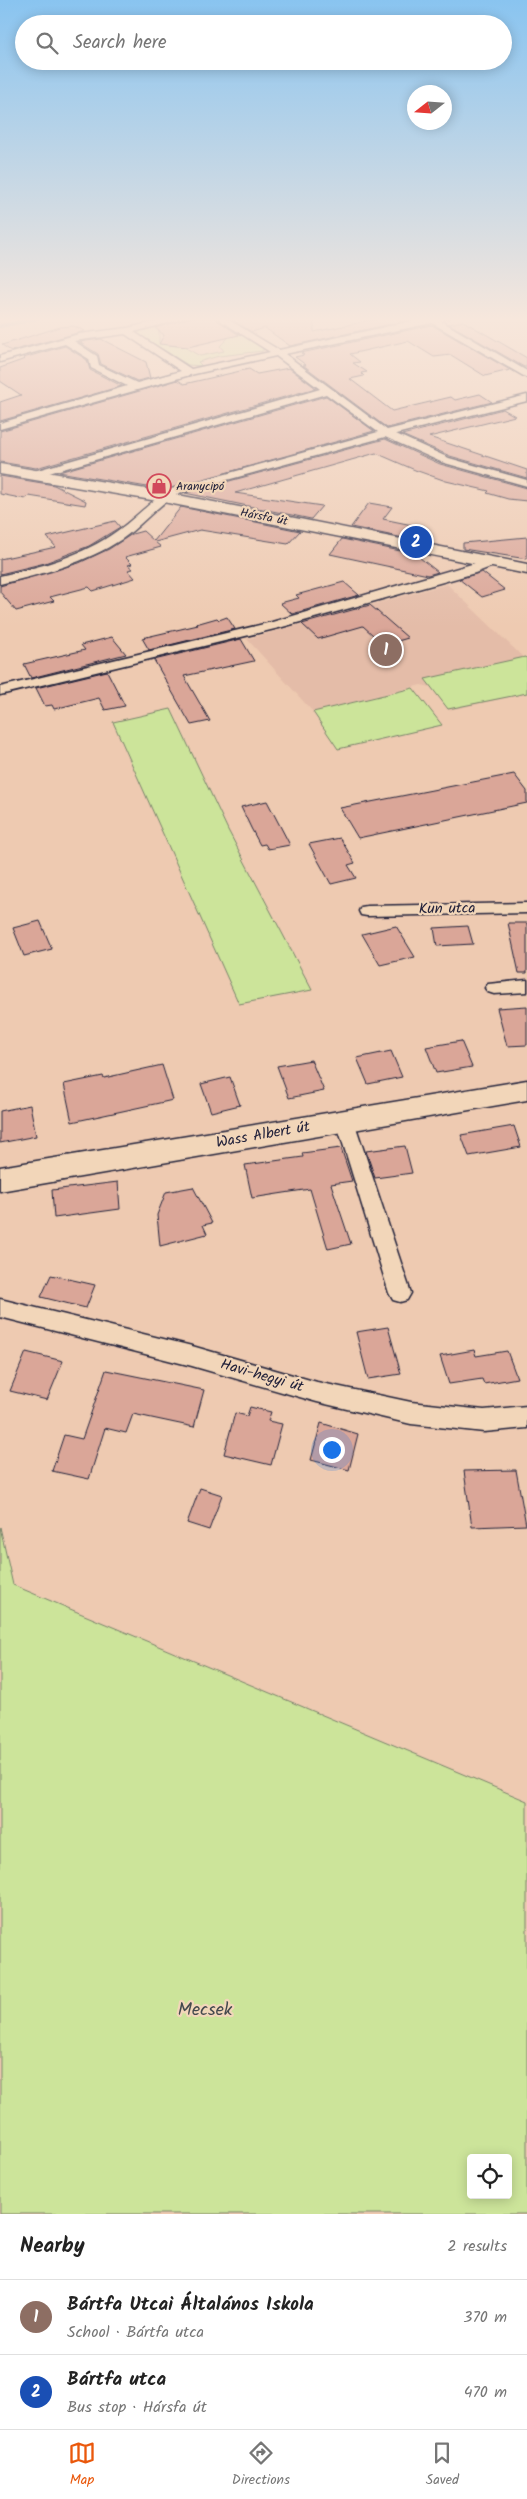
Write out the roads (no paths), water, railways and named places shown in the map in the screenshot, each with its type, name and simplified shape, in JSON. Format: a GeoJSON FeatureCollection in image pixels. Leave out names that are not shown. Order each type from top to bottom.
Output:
{"type":"FeatureCollection","features":[{"type":"Feature","properties":{"kind":"street"},"geometry":{"type":"LineString","coordinates":[[0,426],[19,420]]}},
{"type":"Feature","properties":{"kind":"street"},"geometry":{"type":"LineString","coordinates":[[31,475],[222,420]]}},
{"type":"Feature","properties":{"kind":"street"},"geometry":{"type":"LineString","coordinates":[[368,420],[385,433],[445,460],[488,474],[527,483]]}},
{"type":"Feature","properties":{"kind":"street"},"geometry":{"type":"LineString","coordinates":[[0,580],[62,564],[89,553],[116,538],[163,496],[285,460],[436,420]]}},
{"type":"Feature","properties":{"kind":"street","name":"Hársfa út"},"geometry":{"type":"LineString","coordinates":[[0,469],[163,496],[489,563],[527,569]]}},
{"type":"Feature","properties":{"kind":"street"},"geometry":{"type":"LineString","coordinates":[[0,691],[275,625],[471,570],[489,563]]}},
{"type":"Feature","properties":{"kind":"street","name":"Kun utca"},"geometry":{"type":"LineString","coordinates":[[367,911],[527,908]]}},
{"type":"Feature","properties":{"kind":"street"},"geometry":{"type":"LineString","coordinates":[[494,988],[527,986]]}},
{"type":"Feature","properties":{"kind":"street","name":"Wass Albert út"},"geometry":{"type":"LineString","coordinates":[[0,1179],[527,1090]]}},
{"type":"Feature","properties":{"kind":"street"},"geometry":{"type":"LineString","coordinates":[[345,1121],[400,1293]]}},
{"type":"Feature","properties":{"kind":"street","name":"Havi-hegyi út"},"geometry":{"type":"LineString","coordinates":[[0,1308],[192,1356],[317,1392],[410,1413],[484,1421],[527,1417]]}},
{"type":"Feature","properties":{"kind":"place","name":"Aranycipó"},"geometry":{"type":"Point","coordinates":[159,486]}},
{"type":"Feature","properties":{"kind":"place","name":"Bártfa utca"},"geometry":{"type":"Point","coordinates":[416,542]}},
{"type":"Feature","properties":{"kind":"place","name":"Bártfa Utcai Általános Iskola"},"geometry":{"type":"Point","coordinates":[386,650]}},
{"type":"Feature","properties":{"kind":"park label","name":"Mecsek"},"geometry":{"type":"Point","coordinates":[205,2010]}}]}
